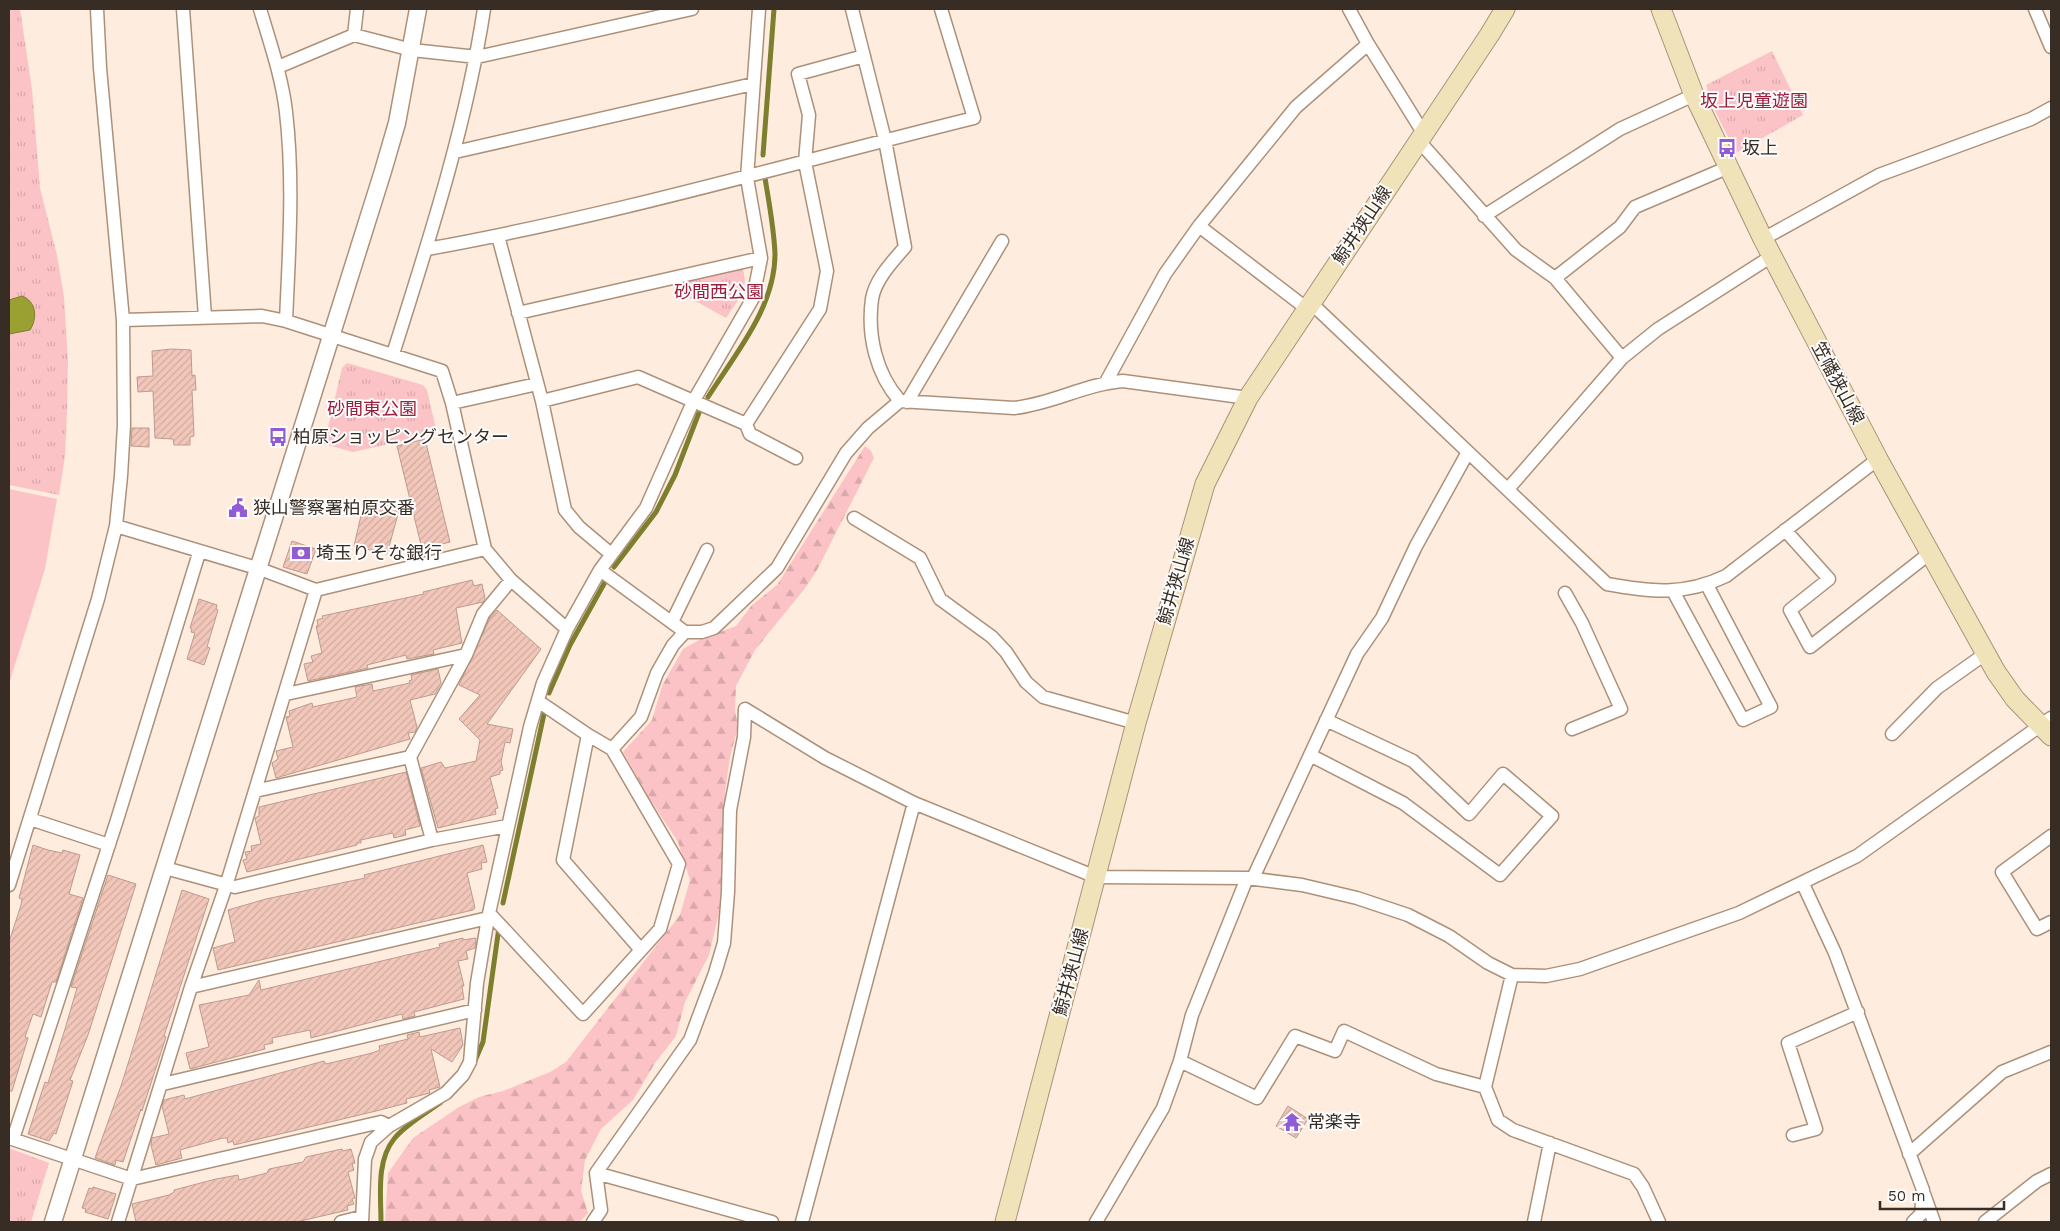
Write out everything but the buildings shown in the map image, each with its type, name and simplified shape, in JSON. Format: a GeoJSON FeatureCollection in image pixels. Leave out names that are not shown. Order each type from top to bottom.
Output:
{"type":"FeatureCollection","features":[{"type":"Feature","properties":{"kind":"main road","name":"鯨井狭山線"},"geometry":{"type":"LineString","coordinates":[[1004,1222],[1136,723],[1206,484],[1248,398],[1505,9]]}},
{"type":"Feature","properties":{"kind":"main road","name":"笠幡狭山線"},"geometry":{"type":"LineString","coordinates":[[1664,10],[1694,95],[1763,239],[1878,459],[1985,654],[2015,699],[2047,726]]}},
{"type":"Feature","properties":{"kind":"street"},"geometry":{"type":"LineString","coordinates":[[9,885],[98,599],[116,526],[124,450],[123,320],[100,68],[97,9]]}},
{"type":"Feature","properties":{"kind":"street"},"geometry":{"type":"LineString","coordinates":[[183,9],[205,317]]}},
{"type":"Feature","properties":{"kind":"street"},"geometry":{"type":"LineString","coordinates":[[260,9],[278,67],[286,112],[291,202],[286,320]]}},
{"type":"Feature","properties":{"kind":"street"},"geometry":{"type":"LineString","coordinates":[[354,35],[357,9]]}},
{"type":"Feature","properties":{"kind":"street"},"geometry":{"type":"LineString","coordinates":[[53,1222],[260,569],[386,163],[412,50],[418,9]]}},
{"type":"Feature","properties":{"kind":"street"},"geometry":{"type":"LineString","coordinates":[[394,354],[455,152],[477,58],[484,9]]}},
{"type":"Feature","properties":{"kind":"street"},"geometry":{"type":"LineString","coordinates":[[278,67],[354,35],[412,50],[477,58],[692,9]]}},
{"type":"Feature","properties":{"kind":"street"},"geometry":{"type":"LineString","coordinates":[[341,1222],[362,1220],[365,1158],[371,1142],[389,1126],[446,1093],[463,1076],[470,1062],[488,915],[507,826],[543,683],[568,629],[600,570],[646,508],[693,402],[753,298],[761,258],[747,178],[759,9]]}},
{"type":"Feature","properties":{"kind":"street"},"geometry":{"type":"LineString","coordinates":[[852,9],[885,140],[905,247],[886,269],[872,298],[876,363],[888,388],[903,402],[1014,408],[1032,406],[1106,382],[1123,381],[1248,398]]}},
{"type":"Feature","properties":{"kind":"street"},"geometry":{"type":"LineString","coordinates":[[426,248],[498,236],[747,178],[974,118],[941,9]]}},
{"type":"Feature","properties":{"kind":"street"},"geometry":{"type":"LineString","coordinates":[[2036,9],[2051,47]]}},
{"type":"Feature","properties":{"kind":"street"},"geometry":{"type":"LineString","coordinates":[[1347,10],[1422,137],[1484,216],[1522,256],[1555,278],[1622,358]]}},
{"type":"Feature","properties":{"kind":"street"},"geometry":{"type":"LineString","coordinates":[[1106,382],[1165,274],[1200,226],[1296,106],[1368,44]]}},
{"type":"Feature","properties":{"kind":"street"},"geometry":{"type":"LineString","coordinates":[[746,424],[820,308],[827,271],[805,162],[809,115],[798,74],[864,56]]}},
{"type":"Feature","properties":{"kind":"street"},"geometry":{"type":"LineString","coordinates":[[455,152],[753,84]]}},
{"type":"Feature","properties":{"kind":"street"},"geometry":{"type":"LineString","coordinates":[[1484,216],[1620,128],[1694,95]]}},
{"type":"Feature","properties":{"kind":"street"},"geometry":{"type":"LineString","coordinates":[[1763,239],[1879,175],[2031,119],[2051,108]]}},
{"type":"Feature","properties":{"kind":"street"},"geometry":{"type":"LineString","coordinates":[[1555,278],[1620,227],[1635,207],[1729,167]]}},
{"type":"Feature","properties":{"kind":"street"},"geometry":{"type":"LineString","coordinates":[[1200,226],[1308,305],[1508,489],[1607,584],[1652,592],[1707,585],[1726,576],[1878,459]]}},
{"type":"Feature","properties":{"kind":"street"},"geometry":{"type":"LineString","coordinates":[[498,236],[542,401],[565,510],[579,526],[611,554]]}},
{"type":"Feature","properties":{"kind":"street"},"geometry":{"type":"LineString","coordinates":[[600,570],[685,632],[702,632],[714,628],[777,568],[846,453],[868,428],[903,402],[1002,241]]}},
{"type":"Feature","properties":{"kind":"street"},"geometry":{"type":"LineString","coordinates":[[1508,489],[1622,358],[1658,329],[1772,256]]}},
{"type":"Feature","properties":{"kind":"street"},"geometry":{"type":"LineString","coordinates":[[518,313],[761,258]]}},
{"type":"Feature","properties":{"kind":"street"},"geometry":{"type":"LineString","coordinates":[[123,320],[262,316],[286,320],[332,337],[394,354],[442,371],[452,402],[485,550],[511,580],[568,629]]}},
{"type":"Feature","properties":{"kind":"street"},"geometry":{"type":"LineString","coordinates":[[542,401],[638,377],[746,424],[750,434],[796,458]]}},
{"type":"Feature","properties":{"kind":"street"},"geometry":{"type":"LineString","coordinates":[[452,402],[537,384]]}},
{"type":"Feature","properties":{"kind":"street"},"geometry":{"type":"LineString","coordinates":[[1096,1222],[1163,1108],[1180,1061],[1192,1015],[1250,878],[1310,756],[1357,654],[1382,618],[1416,546],[1468,452]]}},
{"type":"Feature","properties":{"kind":"street"},"geometry":{"type":"LineString","coordinates":[[854,518],[920,558],[940,599],[992,637],[1006,652],[1033,690],[1043,697],[1136,723]]}},
{"type":"Feature","properties":{"kind":"street"},"geometry":{"type":"LineString","coordinates":[[116,526],[199,553],[260,569],[316,590],[485,550]]}},
{"type":"Feature","properties":{"kind":"street"},"geometry":{"type":"LineString","coordinates":[[1785,530],[1829,579],[1790,610],[1810,647],[1930,553]]}},
{"type":"Feature","properties":{"kind":"street"},"geometry":{"type":"LineString","coordinates":[[672,622],[707,550]]}},
{"type":"Feature","properties":{"kind":"street"},"geometry":{"type":"LineString","coordinates":[[199,553],[109,845],[11,1139],[132,1179],[381,1122],[389,1126]]}},
{"type":"Feature","properties":{"kind":"street"},"geometry":{"type":"LineString","coordinates":[[432,840],[410,757],[466,655],[483,614],[511,580]]}},
{"type":"Feature","properties":{"kind":"street"},"geometry":{"type":"LineString","coordinates":[[1673,590],[1743,720],[1771,707],[1707,585]]}},
{"type":"Feature","properties":{"kind":"street"},"geometry":{"type":"LineString","coordinates":[[118,1222],[163,1084],[191,987],[256,791],[316,590]]}},
{"type":"Feature","properties":{"kind":"street"},"geometry":{"type":"LineString","coordinates":[[1565,593],[1582,624],[1621,709],[1572,729]]}},
{"type":"Feature","properties":{"kind":"street"},"geometry":{"type":"LineString","coordinates":[[612,749],[641,717],[657,673],[673,645],[685,632]]}},
{"type":"Feature","properties":{"kind":"street"},"geometry":{"type":"LineString","coordinates":[[1892,734],[1937,688],[1985,654]]}},
{"type":"Feature","properties":{"kind":"street"},"geometry":{"type":"LineString","coordinates":[[286,694],[466,655]]}},
{"type":"Feature","properties":{"kind":"street"},"geometry":{"type":"LineString","coordinates":[[488,915],[583,1014],[660,929],[679,864],[612,749],[588,736],[538,701]]}},
{"type":"Feature","properties":{"kind":"street"},"geometry":{"type":"LineString","coordinates":[[593,1222],[601,1210],[596,1173],[690,1040],[724,943],[728,892],[730,810],[744,738],[745,709],[825,758],[914,803],[1096,877],[1250,878],[1302,885],[1357,898],[1408,915],[1450,936],[1488,962],[1512,975],[1546,976],[1580,968],[1739,913],[1803,884],[1857,856],[2047,726]]}},
{"type":"Feature","properties":{"kind":"street"},"geometry":{"type":"LineString","coordinates":[[1310,756],[1403,803],[1500,875],[1552,816],[1503,774],[1469,814],[1413,761],[1326,720]]}},
{"type":"Feature","properties":{"kind":"street"},"geometry":{"type":"LineString","coordinates":[[588,736],[563,860],[641,950]]}},
{"type":"Feature","properties":{"kind":"street"},"geometry":{"type":"LineString","coordinates":[[256,791],[410,757]]}},
{"type":"Feature","properties":{"kind":"street"},"geometry":{"type":"LineString","coordinates":[[802,1222],[914,803]]}},
{"type":"Feature","properties":{"kind":"street"},"geometry":{"type":"LineString","coordinates":[[30,819],[109,845]]}},
{"type":"Feature","properties":{"kind":"street"},"geometry":{"type":"LineString","coordinates":[[165,868],[235,887],[432,840],[507,826]]}},
{"type":"Feature","properties":{"kind":"street"},"geometry":{"type":"LineString","coordinates":[[2051,836],[2002,872],[2037,928],[2051,922]]}},
{"type":"Feature","properties":{"kind":"street"},"geometry":{"type":"LineString","coordinates":[[1803,884],[1835,953],[1858,1012],[1934,1222]]}},
{"type":"Feature","properties":{"kind":"street"},"geometry":{"type":"LineString","coordinates":[[191,987],[488,915]]}},
{"type":"Feature","properties":{"kind":"street"},"geometry":{"type":"LineString","coordinates":[[1512,975],[1485,1087],[1498,1120],[1513,1130],[1634,1174],[1643,1187],[1659,1222]]}},
{"type":"Feature","properties":{"kind":"street"},"geometry":{"type":"LineString","coordinates":[[163,1084],[475,1010]]}},
{"type":"Feature","properties":{"kind":"street"},"geometry":{"type":"LineString","coordinates":[[1793,1136],[1816,1129],[1788,1043],[1858,1012]]}},
{"type":"Feature","properties":{"kind":"street"},"geometry":{"type":"LineString","coordinates":[[1180,1061],[1257,1098],[1295,1036],[1335,1051],[1344,1031],[1436,1074],[1485,1087]]}},
{"type":"Feature","properties":{"kind":"street"},"geometry":{"type":"LineString","coordinates":[[1909,1154],[2002,1072],[2051,1052]]}},
{"type":"Feature","properties":{"kind":"street"},"geometry":{"type":"LineString","coordinates":[[1534,1222],[1550,1143]]}},
{"type":"Feature","properties":{"kind":"street"},"geometry":{"type":"LineString","coordinates":[[596,1173],[772,1222]]}},
{"type":"Feature","properties":{"kind":"street"},"geometry":{"type":"LineString","coordinates":[[1986,1222],[2037,1181],[2051,1174]]}},
{"type":"Feature","properties":{"kind":"street"},"geometry":{"type":"LineString","coordinates":[[1913,1222],[1921,1214],[1923,1190]]}},
{"type":"Feature","properties":{"kind":"green space"},"geometry":{"type":"Polygon","coordinates":[[[9,9],[20,9],[32,89],[40,188],[57,255],[64,297],[68,361],[67,412],[65,456],[59,495],[9,485],[9,9]]]}},
{"type":"Feature","properties":{"kind":"green space","name":"坂上児童遊園"},"geometry":{"type":"Polygon","coordinates":[[[1772,51],[1803,115],[1736,153],[1713,107],[1706,85],[1772,51]]]}},
{"type":"Feature","properties":{"kind":"green space","name":"砂間西公園"},"geometry":{"type":"Polygon","coordinates":[[[742,268],[745,282],[744,288],[726,318],[679,292],[675,283],[742,268]]]}},
{"type":"Feature","properties":{"kind":"green space","name":"砂間東公園"},"geometry":{"type":"Polygon","coordinates":[[[347,363],[423,385],[427,390],[437,433],[353,452],[324,444],[342,368],[347,363]]]}},
{"type":"Feature","properties":{"kind":"green space"},"geometry":{"type":"Polygon","coordinates":[[[865,446],[871,451],[874,458],[817,570],[806,587],[755,650],[736,686],[735,709],[738,727],[730,757],[725,791],[725,844],[719,913],[709,955],[685,1002],[676,1036],[655,1063],[633,1100],[601,1129],[585,1160],[581,1191],[588,1213],[580,1222],[385,1222],[388,1173],[413,1138],[459,1107],[479,1097],[503,1091],[550,1072],[566,1062],[680,915],[690,880],[678,842],[649,798],[623,752],[652,720],[662,686],[683,649],[699,640],[736,626],[752,605],[777,585],[865,446]]]}},
{"type":"Feature","properties":{"kind":"green space"},"geometry":{"type":"Polygon","coordinates":[[[9,489],[57,499],[45,569],[9,684],[9,489]]]}},
{"type":"Feature","properties":{"kind":"green space"},"geometry":{"type":"Polygon","coordinates":[[[9,1148],[49,1163],[31,1222],[9,1222],[9,1148]]]}},
{"type":"Feature","properties":{"kind":"shaded area"},"geometry":{"type":"Polygon","coordinates":[[[22,296],[27,298],[33,306],[35,315],[33,325],[30,330],[9,334],[9,300],[22,296]]]}},
{"type":"Feature","properties":{"kind":"waterway"},"geometry":{"type":"LineString","coordinates":[[763,155],[774,9]]}},
{"type":"Feature","properties":{"kind":"waterway"},"geometry":{"type":"LineString","coordinates":[[708,397],[752,330],[761,312],[773,274],[775,254],[765,178]]}},
{"type":"Feature","properties":{"kind":"waterway"},"geometry":{"type":"LineString","coordinates":[[614,567],[656,512],[675,475],[700,410]]}},
{"type":"Feature","properties":{"kind":"waterway"},"geometry":{"type":"LineString","coordinates":[[549,693],[570,645],[605,582]]}},
{"type":"Feature","properties":{"kind":"waterway"},"geometry":{"type":"LineString","coordinates":[[503,903],[544,714]]}},
{"type":"Feature","properties":{"kind":"waterway"},"geometry":{"type":"LineString","coordinates":[[474,1063],[483,1042],[499,927]]}},
{"type":"Feature","properties":{"kind":"waterway"},"geometry":{"type":"LineString","coordinates":[[381,1222],[380,1190],[382,1168],[388,1148],[404,1129],[440,1103]]}},
{"type":"Feature","properties":{"kind":"place","name":"坂上"},"geometry":{"type":"Point","coordinates":[1727,148]}},
{"type":"Feature","properties":{"kind":"place","name":"柏原ショッピングセンター"},"geometry":{"type":"Point","coordinates":[278,437]}},
{"type":"Feature","properties":{"kind":"place","name":"狭山警察署柏原交番"},"geometry":{"type":"Point","coordinates":[238,508]}},
{"type":"Feature","properties":{"kind":"place","name":"埼玉りそな銀行"},"geometry":{"type":"Point","coordinates":[301,553]}},
{"type":"Feature","properties":{"kind":"place","name":"常楽寺"},"geometry":{"type":"Point","coordinates":[1292,1122]}}]}
